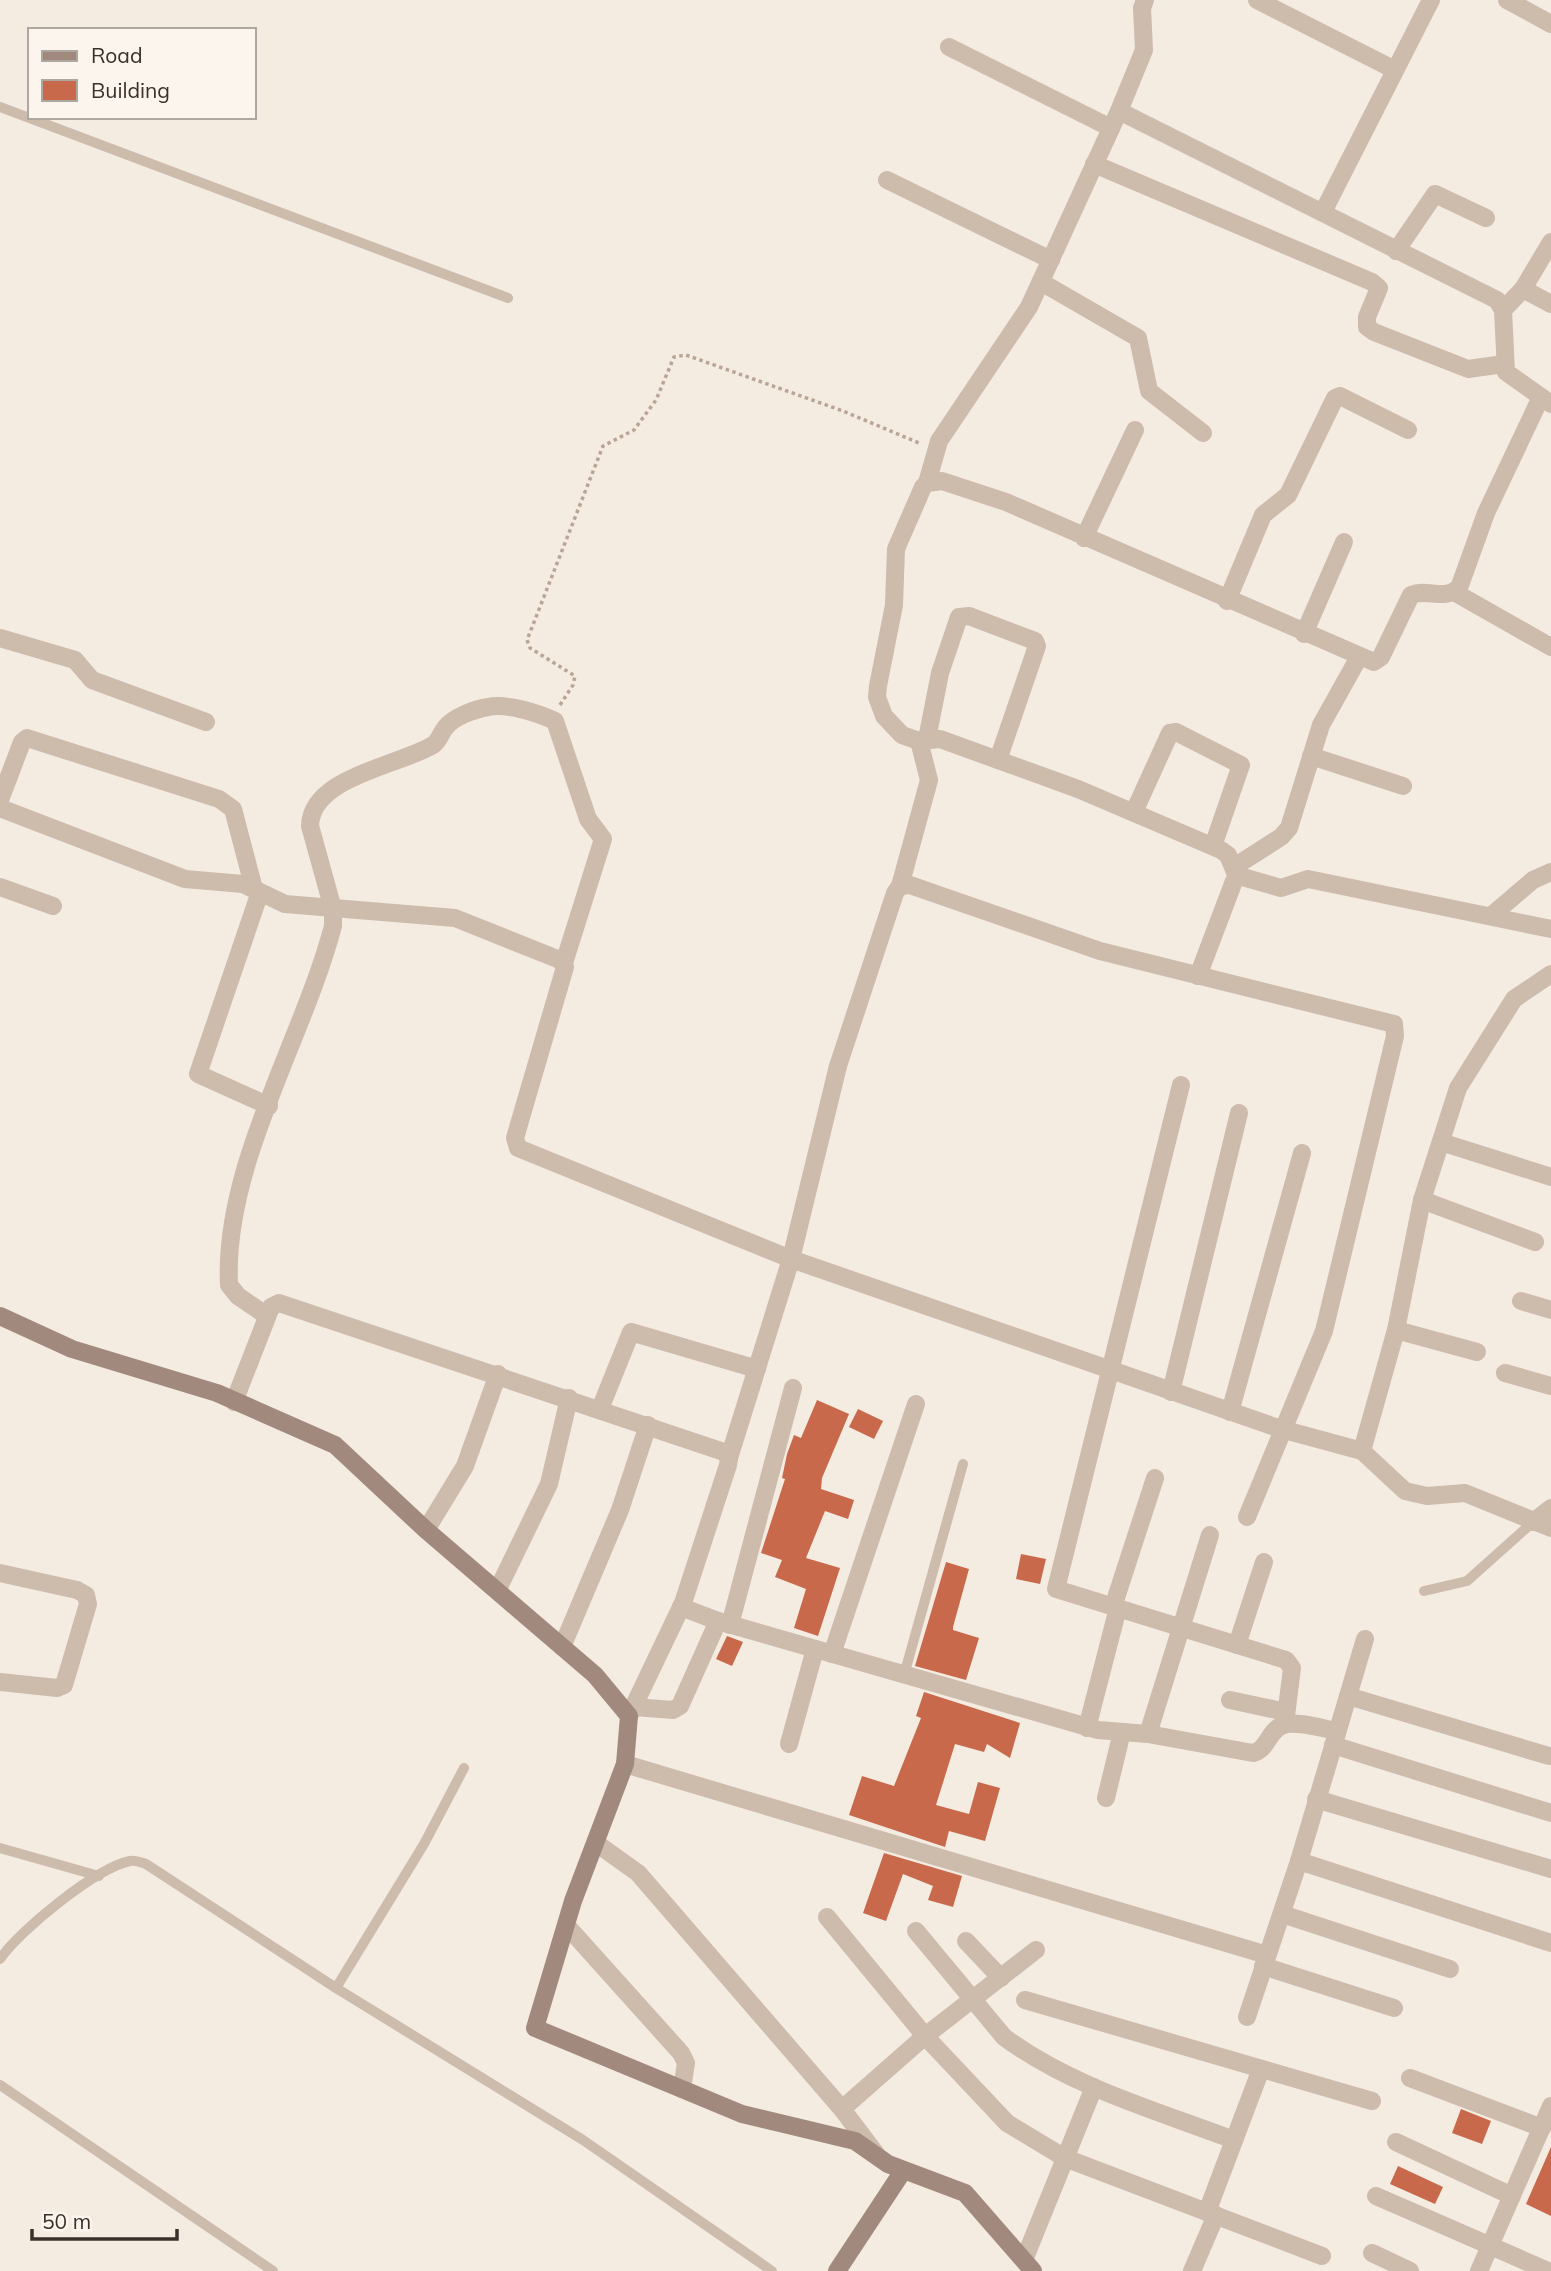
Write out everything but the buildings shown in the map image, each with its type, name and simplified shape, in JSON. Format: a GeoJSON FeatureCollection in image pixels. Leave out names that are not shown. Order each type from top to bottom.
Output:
{"type":"FeatureCollection","features":[{"type":"Feature","properties":{"kind":"street"},"geometry":{"type":"LineString","coordinates":[[1145,0],[1142,8],[1144,50],[1041,282],[1029,307],[935,450],[927,483],[906,521],[896,549],[894,605],[878,686],[877,697],[884,716],[902,735],[923,740],[940,739],[1134,812],[1213,846],[1225,852],[1235,872],[1281,888],[1308,879],[1551,929]]}},
{"type":"Feature","properties":{"kind":"street"},"geometry":{"type":"LineString","coordinates":[[1257,0],[1395,70]]}},
{"type":"Feature","properties":{"kind":"street"},"geometry":{"type":"LineString","coordinates":[[1323,212],[1431,0]]}},
{"type":"Feature","properties":{"kind":"street"},"geometry":{"type":"LineString","coordinates":[[1507,0],[1551,24]]}},
{"type":"Feature","properties":{"kind":"street"},"geometry":{"type":"LineString","coordinates":[[949,47],[1111,128]]}},
{"type":"Feature","properties":{"kind":"street"},"geometry":{"type":"LineString","coordinates":[[927,483],[942,481],[1006,502],[1369,662],[1378,660],[1410,596],[1417,593],[1444,596],[1454,592],[1462,582],[1486,513],[1546,401],[1513,379],[1504,364],[1503,310],[1497,300],[1119,111]]}},
{"type":"Feature","properties":{"kind":"street"},"geometry":{"type":"LineString","coordinates":[[1094,164],[1372,282],[1379,288],[1367,317],[1367,327],[1374,332],[1468,369],[1504,364]]}},
{"type":"Feature","properties":{"kind":"street"},"geometry":{"type":"LineString","coordinates":[[887,180],[1051,260]]}},
{"type":"Feature","properties":{"kind":"street"},"geometry":{"type":"LineString","coordinates":[[1396,251],[1435,194],[1486,218]]}},
{"type":"Feature","properties":{"kind":"street"},"geometry":{"type":"LineString","coordinates":[[1503,310],[1524,289],[1551,242]]}},
{"type":"Feature","properties":{"kind":"street"},"geometry":{"type":"LineString","coordinates":[[1041,282],[1138,338],[1149,391],[1203,433]]}},
{"type":"Feature","properties":{"kind":"street"},"geometry":{"type":"LineString","coordinates":[[1524,289],[1551,304]]}},
{"type":"Feature","properties":{"kind":"street"},"geometry":{"type":"LineString","coordinates":[[1227,601],[1263,515],[1288,495],[1335,398],[1340,397],[1408,429]]}},
{"type":"Feature","properties":{"kind":"street"},"geometry":{"type":"LineString","coordinates":[[1084,538],[1135,430]]}},
{"type":"Feature","properties":{"kind":"street"},"geometry":{"type":"LineString","coordinates":[[1304,634],[1343,542]]}},
{"type":"Feature","properties":{"kind":"street"},"geometry":{"type":"LineString","coordinates":[[1454,592],[1551,647]]}},
{"type":"Feature","properties":{"kind":"street"},"geometry":{"type":"LineString","coordinates":[[998,760],[1037,646],[1035,641],[969,616],[959,617],[940,673],[923,740],[929,780],[900,886],[895,893],[838,1066],[791,1259],[681,1607],[632,1712],[625,1764],[566,1926],[536,2028],[742,2114],[855,2141],[903,2171],[965,2193],[1029,2266]]}},
{"type":"Feature","properties":{"kind":"street"},"geometry":{"type":"LineString","coordinates":[[0,638],[75,660],[92,680],[206,722]]}},
{"type":"Feature","properties":{"kind":"street"},"geometry":{"type":"LineString","coordinates":[[1198,976],[1235,872],[1289,828],[1325,717],[1359,657]]}},
{"type":"Feature","properties":{"kind":"street"},"geometry":{"type":"LineString","coordinates":[[267,1316],[238,1296],[229,1285],[229,1278],[237,1202],[331,931],[333,909],[310,826],[310,816],[321,797],[346,782],[432,745],[448,724],[478,709],[497,706],[551,719],[557,724],[588,819],[603,839],[564,963],[516,1146],[791,1259],[1111,1372],[1281,1429],[1362,1451],[1405,1491],[1427,1496],[1465,1493],[1551,1528]]}},
{"type":"Feature","properties":{"kind":"street"},"geometry":{"type":"LineString","coordinates":[[1134,812],[1170,733],[1176,733],[1241,765],[1213,846]]}},
{"type":"Feature","properties":{"kind":"street"},"geometry":{"type":"LineString","coordinates":[[0,800],[22,742],[27,738],[219,799],[233,809],[257,891],[198,1074],[269,1106]]}},
{"type":"Feature","properties":{"kind":"street"},"geometry":{"type":"LineString","coordinates":[[1311,757],[1403,786]]}},
{"type":"Feature","properties":{"kind":"street"},"geometry":{"type":"LineString","coordinates":[[0,808],[185,879],[235,882],[285,904],[455,918],[564,963]]}},
{"type":"Feature","properties":{"kind":"street"},"geometry":{"type":"LineString","coordinates":[[1492,915],[1533,880],[1551,872]]}},
{"type":"Feature","properties":{"kind":"street"},"geometry":{"type":"LineString","coordinates":[[900,886],[910,886],[1100,951],[1390,1022],[1395,1029],[1324,1331],[1281,1429],[1247,1517]]}},
{"type":"Feature","properties":{"kind":"street"},"geometry":{"type":"LineString","coordinates":[[0,887],[53,906]]}},
{"type":"Feature","properties":{"kind":"street"},"geometry":{"type":"LineString","coordinates":[[1362,1451],[1396,1330],[1422,1200],[1458,1088],[1518,993],[1551,974]]}},
{"type":"Feature","properties":{"kind":"street"},"geometry":{"type":"LineString","coordinates":[[681,1607],[724,1623],[1087,1728],[1148,1734],[1253,1753],[1262,1749],[1285,1718],[1290,1663],[1060,1591],[1055,1586],[1111,1372],[1181,1085]]}},
{"type":"Feature","properties":{"kind":"street"},"geometry":{"type":"LineString","coordinates":[[1171,1392],[1239,1113]]}},
{"type":"Feature","properties":{"kind":"street"},"geometry":{"type":"LineString","coordinates":[[1441,1142],[1551,1177]]}},
{"type":"Feature","properties":{"kind":"street"},"geometry":{"type":"LineString","coordinates":[[1230,1412],[1302,1153]]}},
{"type":"Feature","properties":{"kind":"street"},"geometry":{"type":"LineString","coordinates":[[1422,1200],[1535,1242]]}},
{"type":"Feature","properties":{"kind":"street"},"geometry":{"type":"LineString","coordinates":[[1521,1301],[1551,1310]]}},
{"type":"Feature","properties":{"kind":"street"},"geometry":{"type":"LineString","coordinates":[[234,1402],[267,1316],[274,1304],[279,1303],[648,1425],[724,1452],[729,1458]]}},
{"type":"Feature","properties":{"kind":"street"},"geometry":{"type":"LineString","coordinates":[[0,1316],[72,1349],[234,1402],[335,1445],[426,1530],[498,1589],[595,1675],[632,1712],[673,1710],[680,1706],[724,1623],[793,1388]]}},
{"type":"Feature","properties":{"kind":"street"},"geometry":{"type":"LineString","coordinates":[[1396,1330],[1476,1352]]}},
{"type":"Feature","properties":{"kind":"street"},"geometry":{"type":"LineString","coordinates":[[600,1409],[631,1332],[757,1369]]}},
{"type":"Feature","properties":{"kind":"street"},"geometry":{"type":"LineString","coordinates":[[1505,1373],[1551,1387]]}},
{"type":"Feature","properties":{"kind":"street"},"geometry":{"type":"LineString","coordinates":[[426,1530],[465,1466],[498,1374]]}},
{"type":"Feature","properties":{"kind":"street"},"geometry":{"type":"LineString","coordinates":[[498,1589],[549,1483],[569,1398]]}},
{"type":"Feature","properties":{"kind":"street"},"geometry":{"type":"LineString","coordinates":[[789,1744],[916,1404]]}},
{"type":"Feature","properties":{"kind":"street"},"geometry":{"type":"LineString","coordinates":[[562,1647],[620,1510],[648,1425]]}},
{"type":"Feature","properties":{"kind":"street"},"geometry":{"type":"LineString","coordinates":[[1087,1728],[1115,1608],[1155,1478]]}},
{"type":"Feature","properties":{"kind":"street"},"geometry":{"type":"LineString","coordinates":[[1534,1522],[1551,1508]]}},
{"type":"Feature","properties":{"kind":"street"},"geometry":{"type":"LineString","coordinates":[[1148,1734],[1183,1629],[1210,1535]]}},
{"type":"Feature","properties":{"kind":"street"},"geometry":{"type":"LineString","coordinates":[[1237,1645],[1264,1562]]}},
{"type":"Feature","properties":{"kind":"street"},"geometry":{"type":"LineString","coordinates":[[0,1573],[77,1590],[86,1595],[88,1604],[64,1685],[57,1688],[0,1682]]}},
{"type":"Feature","properties":{"kind":"street"},"geometry":{"type":"LineString","coordinates":[[1247,2017],[1299,1861],[1365,1639]]}},
{"type":"Feature","properties":{"kind":"street"},"geometry":{"type":"LineString","coordinates":[[1348,1696],[1549,1756]]}},
{"type":"Feature","properties":{"kind":"street"},"geometry":{"type":"LineString","coordinates":[[1230,1700],[1551,1813]]}},
{"type":"Feature","properties":{"kind":"street"},"geometry":{"type":"LineString","coordinates":[[1106,1798],[1122,1732]]}},
{"type":"Feature","properties":{"kind":"street"},"geometry":{"type":"LineString","coordinates":[[625,1764],[1265,1961],[1394,2008]]}},
{"type":"Feature","properties":{"kind":"street"},"geometry":{"type":"LineString","coordinates":[[1316,1799],[1551,1869]]}},
{"type":"Feature","properties":{"kind":"street"},"geometry":{"type":"LineString","coordinates":[[596,1843],[638,1873],[842,2109],[878,2157]]}},
{"type":"Feature","properties":{"kind":"street"},"geometry":{"type":"LineString","coordinates":[[1299,1861],[1551,1943]]}},
{"type":"Feature","properties":{"kind":"street"},"geometry":{"type":"LineString","coordinates":[[1282,1914],[1450,1969]]}},
{"type":"Feature","properties":{"kind":"street"},"geometry":{"type":"LineString","coordinates":[[827,1917],[925,2036],[995,2113],[1065,2158],[1322,2256]]}},
{"type":"Feature","properties":{"kind":"street"},"geometry":{"type":"LineString","coordinates":[[566,1926],[681,2053],[686,2063],[682,2089]]}},
{"type":"Feature","properties":{"kind":"street"},"geometry":{"type":"LineString","coordinates":[[916,1931],[1004,2037],[1017,2047],[1094,2087],[1234,2140]]}},
{"type":"Feature","properties":{"kind":"street"},"geometry":{"type":"LineString","coordinates":[[966,1941],[1001,1978]]}},
{"type":"Feature","properties":{"kind":"street"},"geometry":{"type":"LineString","coordinates":[[842,2109],[925,2036],[1036,1950]]}},
{"type":"Feature","properties":{"kind":"street"},"geometry":{"type":"LineString","coordinates":[[1025,2000],[1372,2101]]}},
{"type":"Feature","properties":{"kind":"street"},"geometry":{"type":"LineString","coordinates":[[1192,2271],[1234,2140],[1261,2069]]}},
{"type":"Feature","properties":{"kind":"street"},"geometry":{"type":"LineString","coordinates":[[1410,2078],[1542,2128]]}},
{"type":"Feature","properties":{"kind":"street"},"geometry":{"type":"LineString","coordinates":[[1029,2266],[1065,2158],[1094,2087]]}},
{"type":"Feature","properties":{"kind":"street"},"geometry":{"type":"LineString","coordinates":[[1479,2271],[1551,2106]]}},
{"type":"Feature","properties":{"kind":"street"},"geometry":{"type":"LineString","coordinates":[[1396,2142],[1512,2196]]}},
{"type":"Feature","properties":{"kind":"street"},"geometry":{"type":"LineString","coordinates":[[837,2271],[903,2171]]}},
{"type":"Feature","properties":{"kind":"street"},"geometry":{"type":"LineString","coordinates":[[1376,2196],[1548,2271]]}},
{"type":"Feature","properties":{"kind":"street"},"geometry":{"type":"LineString","coordinates":[[1372,2253],[1410,2271]]}},
{"type":"Feature","properties":{"kind":"lane"},"geometry":{"type":"LineString","coordinates":[[0,107],[28,118]]}},
{"type":"Feature","properties":{"kind":"lane"},"geometry":{"type":"LineString","coordinates":[[32,119],[508,298]]}},
{"type":"Feature","properties":{"kind":"lane"},"geometry":{"type":"LineString","coordinates":[[904,1675],[963,1464]]}},
{"type":"Feature","properties":{"kind":"lane"},"geometry":{"type":"LineString","coordinates":[[1424,1591],[1467,1581],[1534,1522]]}},
{"type":"Feature","properties":{"kind":"lane"},"geometry":{"type":"LineString","coordinates":[[336,1988],[424,1844],[464,1768]]}},
{"type":"Feature","properties":{"kind":"lane"},"geometry":{"type":"LineString","coordinates":[[0,1848],[99,1876]]}},
{"type":"Feature","properties":{"kind":"lane"},"geometry":{"type":"LineString","coordinates":[[0,1959],[30,1924],[99,1876],[127,1862],[146,1864],[336,1988],[583,2140],[772,2271]]}},
{"type":"Feature","properties":{"kind":"lane"},"geometry":{"type":"LineString","coordinates":[[0,2085],[273,2271]]}},
{"type":"Feature","properties":{"kind":"path"},"geometry":{"type":"LineString","coordinates":[[551,719],[573,685],[575,676],[530,648],[527,640],[603,446],[634,430],[656,400],[668,365],[674,357],[686,355],[830,406],[935,450]]}}]}
